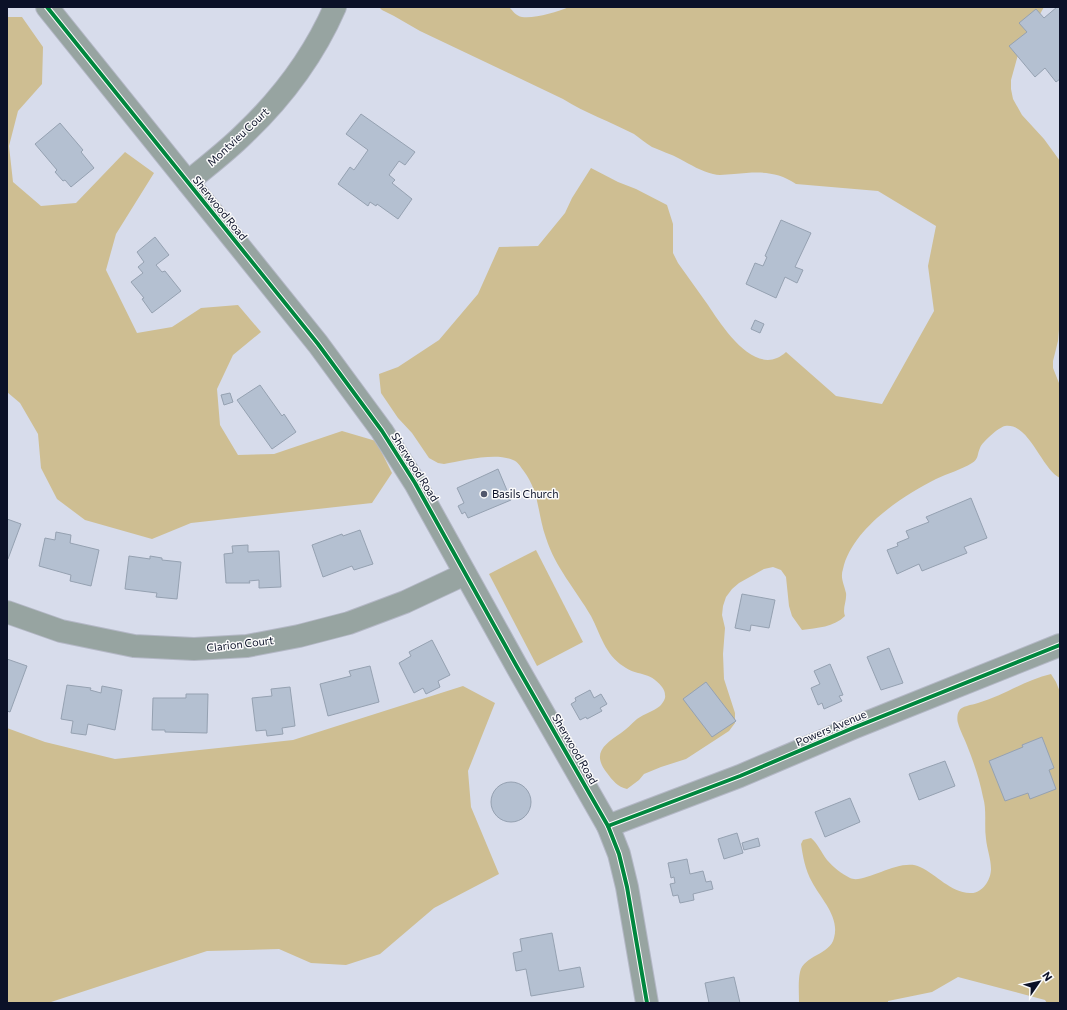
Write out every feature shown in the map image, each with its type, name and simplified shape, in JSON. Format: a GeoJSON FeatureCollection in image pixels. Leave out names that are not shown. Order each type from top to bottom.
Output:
{"type":"FeatureCollection","features":[{"type":"Feature","properties":{"kind":"street","name":"Sherwood Road"},"geometry":{"type":"LineString","coordinates":[[47,7],[318,344],[382,431],[415,483],[516,666],[608,826],[620,854],[647,1003]]}},
{"type":"Feature","properties":{"kind":"street","name":"Montvieu Court"},"geometry":{"type":"LineString","coordinates":[[188,182],[243,135],[265,114],[281,95],[313,49],[335,7]]}},
{"type":"Feature","properties":{"kind":"street","name":"Clarion Court"},"geometry":{"type":"LineString","coordinates":[[7,612],[61,631],[134,646],[194,649],[247,646],[299,636],[349,623],[405,602],[465,574]]}},
{"type":"Feature","properties":{"kind":"street","name":"Powers Avenue"},"geometry":{"type":"LineString","coordinates":[[608,826],[740,776],[853,728],[1060,645]]}},
{"type":"Feature","properties":{"kind":"shaded area"},"geometry":{"type":"Polygon","coordinates":[[[379,7],[509,7],[518,16],[533,17],[546,15],[569,7],[1044,7],[1019,51],[1011,80],[1011,89],[1013,99],[1022,115],[1044,139],[1060,161],[1060,318],[1058,341],[1053,361],[1053,368],[1059,383],[1060,478],[1047,466],[1021,431],[1014,427],[1002,427],[981,445],[977,458],[974,461],[963,468],[936,479],[908,495],[894,504],[867,527],[848,554],[842,572],[846,593],[844,611],[845,616],[841,620],[831,625],[802,630],[792,616],[789,606],[786,577],[781,570],[773,567],[764,569],[739,583],[726,597],[722,615],[725,628],[723,654],[724,679],[735,713],[735,723],[729,731],[686,759],[644,774],[627,789],[618,785],[602,766],[600,754],[605,745],[637,719],[660,706],[665,698],[665,693],[662,687],[652,678],[633,672],[620,664],[602,641],[591,616],[566,578],[550,549],[543,529],[538,503],[532,486],[519,464],[513,460],[497,457],[478,458],[444,464],[438,463],[429,458],[381,393],[379,374],[398,367],[439,340],[478,294],[499,247],[538,246],[565,213],[572,198],[591,168],[667,205],[673,224],[673,253],[678,263],[722,325],[741,347],[752,355],[763,359],[775,359],[786,352],[836,396],[882,404],[934,311],[928,266],[936,226],[878,191],[796,184],[781,176],[766,173],[718,175],[696,168],[652,147],[634,134],[420,31],[379,7]]]}},
{"type":"Feature","properties":{"kind":"shaded area"},"geometry":{"type":"Polygon","coordinates":[[[7,17],[22,17],[43,47],[42,84],[18,111],[9,146],[13,182],[41,206],[76,203],[125,152],[154,173],[116,234],[106,270],[137,333],[172,327],[201,308],[238,305],[261,332],[233,355],[217,389],[220,425],[238,455],[274,454],[342,431],[376,441],[392,473],[372,503],[191,523],[152,539],[85,520],[57,499],[41,468],[38,434],[20,403],[7,392],[7,17]]]}},
{"type":"Feature","properties":{"kind":"shaded area"},"geometry":{"type":"Polygon","coordinates":[[[536,550],[583,642],[537,666],[489,574],[536,550]]]}},
{"type":"Feature","properties":{"kind":"shaded area"},"geometry":{"type":"Polygon","coordinates":[[[1051,674],[1060,692],[1060,1003],[1047,1003],[1045,1000],[958,977],[932,992],[888,1001],[888,1003],[799,1003],[799,979],[802,966],[832,944],[835,930],[829,908],[812,882],[808,872],[801,844],[803,840],[811,838],[829,863],[850,878],[864,878],[903,865],[912,865],[926,870],[956,890],[974,893],[982,889],[988,882],[991,873],[985,834],[985,807],[977,772],[958,723],[958,712],[964,707],[987,700],[1032,680],[1051,674]]]}},
{"type":"Feature","properties":{"kind":"shaded area"},"geometry":{"type":"Polygon","coordinates":[[[463,686],[495,703],[468,771],[471,807],[499,874],[434,908],[380,954],[346,965],[311,963],[279,949],[207,951],[48,1003],[7,1003],[7,728],[45,742],[115,759],[293,740],[463,686]]]}},
{"type":"Feature","properties":{"kind":"building"},"geometry":{"type":"Polygon","coordinates":[[[1057,7],[1060,7],[1060,79],[1056,82],[1045,68],[1035,77],[1009,46],[1027,32],[1019,23],[1036,9],[1044,18],[1057,7]]]}},
{"type":"Feature","properties":{"kind":"building"},"geometry":{"type":"Polygon","coordinates":[[[361,114],[415,152],[405,165],[399,161],[389,175],[395,180],[392,183],[412,199],[398,219],[377,204],[376,206],[370,202],[368,206],[338,184],[350,167],[354,170],[368,150],[346,134],[361,114]]]}},
{"type":"Feature","properties":{"kind":"building"},"geometry":{"type":"Polygon","coordinates":[[[60,123],[83,150],[81,152],[94,168],[71,187],[55,172],[57,170],[35,144],[60,123]]]}},
{"type":"Feature","properties":{"kind":"building"},"geometry":{"type":"Polygon","coordinates":[[[781,220],[811,233],[795,267],[803,270],[797,283],[785,277],[776,298],[746,284],[755,263],[763,266],[767,257],[765,256],[781,220]]]}},
{"type":"Feature","properties":{"kind":"building"},"geometry":{"type":"Polygon","coordinates":[[[155,237],[169,255],[156,265],[162,272],[165,271],[181,291],[152,313],[142,299],[144,298],[131,282],[143,273],[138,267],[144,262],[137,252],[155,237]]]}},
{"type":"Feature","properties":{"kind":"building"},"geometry":{"type":"Polygon","coordinates":[[[755,320],[764,324],[760,333],[751,329],[755,320]]]}},
{"type":"Feature","properties":{"kind":"building"},"geometry":{"type":"Polygon","coordinates":[[[260,385],[282,416],[284,414],[296,432],[272,449],[237,400],[260,385]]]}},
{"type":"Feature","properties":{"kind":"building"},"geometry":{"type":"Polygon","coordinates":[[[230,393],[233,402],[224,405],[221,395],[230,393]]]}},
{"type":"Feature","properties":{"kind":"building","name":"Basils Church"},"geometry":{"type":"Polygon","coordinates":[[[498,469],[511,500],[468,518],[465,512],[462,514],[458,506],[464,503],[457,488],[498,469]]]}},
{"type":"Feature","properties":{"kind":"building"},"geometry":{"type":"Polygon","coordinates":[[[971,498],[987,538],[964,547],[967,553],[922,571],[919,564],[897,574],[887,550],[898,546],[897,543],[909,538],[906,531],[929,522],[926,517],[971,498]]]}},
{"type":"Feature","properties":{"kind":"building"},"geometry":{"type":"Polygon","coordinates":[[[7,519],[21,524],[8,559],[7,559],[7,519]]]}},
{"type":"Feature","properties":{"kind":"building"},"geometry":{"type":"Polygon","coordinates":[[[360,530],[373,564],[354,570],[352,566],[323,577],[312,545],[342,534],[343,536],[360,530]]]}},
{"type":"Feature","properties":{"kind":"building"},"geometry":{"type":"Polygon","coordinates":[[[56,532],[71,535],[70,543],[99,550],[91,586],[70,581],[71,575],[39,566],[45,538],[55,540],[56,532]]]}},
{"type":"Feature","properties":{"kind":"building"},"geometry":{"type":"Polygon","coordinates":[[[248,545],[248,552],[279,551],[281,587],[259,588],[259,580],[249,581],[250,583],[226,583],[224,554],[233,553],[232,546],[248,545]]]}},
{"type":"Feature","properties":{"kind":"building"},"geometry":{"type":"Polygon","coordinates":[[[129,556],[150,559],[150,556],[162,558],[162,560],[181,562],[177,599],[156,597],[157,593],[125,589],[129,556]]]}},
{"type":"Feature","properties":{"kind":"building"},"geometry":{"type":"Polygon","coordinates":[[[742,594],[775,600],[769,628],[751,625],[750,631],[735,628],[742,594]]]}},
{"type":"Feature","properties":{"kind":"building"},"geometry":{"type":"Polygon","coordinates":[[[432,640],[450,675],[438,681],[440,687],[426,694],[423,688],[414,693],[399,663],[411,656],[409,652],[432,640]]]}},
{"type":"Feature","properties":{"kind":"building"},"geometry":{"type":"Polygon","coordinates":[[[889,648],[903,683],[881,690],[867,657],[889,648]]]}},
{"type":"Feature","properties":{"kind":"building"},"geometry":{"type":"Polygon","coordinates":[[[7,659],[27,666],[10,712],[7,711],[7,659]]]}},
{"type":"Feature","properties":{"kind":"building"},"geometry":{"type":"Polygon","coordinates":[[[830,664],[843,695],[839,696],[842,701],[824,709],[822,703],[818,705],[811,688],[820,684],[814,671],[830,664]]]}},
{"type":"Feature","properties":{"kind":"building"},"geometry":{"type":"Polygon","coordinates":[[[370,666],[379,702],[328,716],[320,684],[351,676],[349,671],[370,666]]]}},
{"type":"Feature","properties":{"kind":"building"},"geometry":{"type":"Polygon","coordinates":[[[706,682],[736,721],[712,737],[683,699],[706,682]]]}},
{"type":"Feature","properties":{"kind":"building"},"geometry":{"type":"Polygon","coordinates":[[[67,685],[91,688],[90,690],[101,693],[102,686],[122,690],[115,730],[88,724],[86,735],[71,733],[73,721],[61,719],[67,685]]]}},
{"type":"Feature","properties":{"kind":"building"},"geometry":{"type":"Polygon","coordinates":[[[290,687],[295,726],[282,728],[283,734],[267,736],[266,730],[256,731],[252,698],[272,696],[271,689],[290,687]]]}},
{"type":"Feature","properties":{"kind":"building"},"geometry":{"type":"Polygon","coordinates":[[[590,690],[594,698],[601,694],[607,704],[600,708],[602,711],[587,719],[586,717],[580,720],[571,704],[576,701],[575,698],[590,690]]]}},
{"type":"Feature","properties":{"kind":"building"},"geometry":{"type":"Polygon","coordinates":[[[186,694],[208,694],[207,733],[165,732],[165,730],[152,730],[153,698],[186,698],[186,694]]]}},
{"type":"Feature","properties":{"kind":"building"},"geometry":{"type":"Polygon","coordinates":[[[1042,737],[1054,768],[1049,770],[1056,789],[1030,799],[1028,793],[1005,801],[989,761],[1023,747],[1022,745],[1042,737]]]}},
{"type":"Feature","properties":{"kind":"building"},"geometry":{"type":"Polygon","coordinates":[[[945,761],[955,786],[919,800],[909,774],[945,761]]]}},
{"type":"Feature","properties":{"kind":"building"},"geometry":{"type":"Polygon","coordinates":[[[515,782],[522,785],[528,791],[531,802],[530,810],[522,819],[515,822],[507,822],[500,819],[492,810],[491,798],[494,791],[503,783],[515,782]]]}},
{"type":"Feature","properties":{"kind":"building"},"geometry":{"type":"Polygon","coordinates":[[[850,798],[860,822],[825,837],[815,812],[850,798]]]}},
{"type":"Feature","properties":{"kind":"building"},"geometry":{"type":"Polygon","coordinates":[[[737,833],[743,853],[724,859],[718,839],[737,833]]]}},
{"type":"Feature","properties":{"kind":"building"},"geometry":{"type":"Polygon","coordinates":[[[758,838],[760,846],[744,850],[742,843],[758,838]]]}},
{"type":"Feature","properties":{"kind":"building"},"geometry":{"type":"Polygon","coordinates":[[[687,859],[690,874],[703,871],[706,882],[711,881],[713,889],[693,894],[694,900],[680,903],[678,895],[673,896],[670,884],[675,883],[674,877],[671,878],[668,863],[687,859]]]}},
{"type":"Feature","properties":{"kind":"building"},"geometry":{"type":"Polygon","coordinates":[[[552,933],[559,971],[580,967],[584,987],[531,996],[526,969],[516,971],[513,953],[522,951],[520,939],[552,933]]]}},
{"type":"Feature","properties":{"kind":"building"},"geometry":{"type":"Polygon","coordinates":[[[734,977],[740,1003],[709,1003],[705,983],[734,977]]]}},
{"type":"Feature","properties":{"kind":"cycle path"},"geometry":{"type":"LineString","coordinates":[[47,7],[318,344],[382,431],[415,483],[516,665],[608,826],[619,854],[627,887],[647,1003]]}},
{"type":"Feature","properties":{"kind":"cycle path"},"geometry":{"type":"LineString","coordinates":[[608,826],[740,776],[853,728],[1060,645]]}},
{"type":"Feature","properties":{"kind":"place","name":"Basils Church"},"geometry":{"type":"Point","coordinates":[484,494]}}]}
